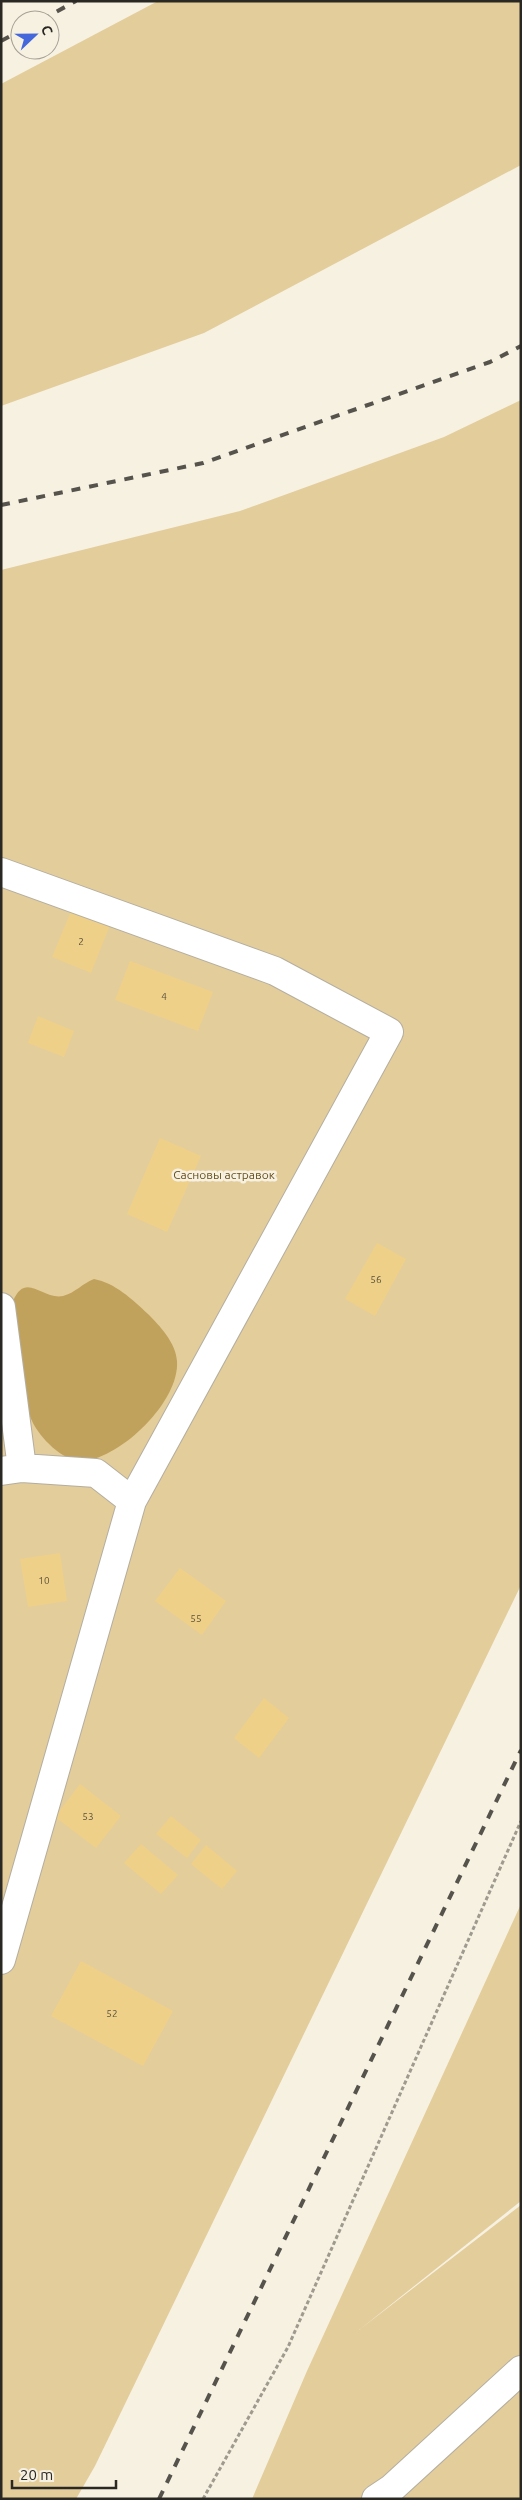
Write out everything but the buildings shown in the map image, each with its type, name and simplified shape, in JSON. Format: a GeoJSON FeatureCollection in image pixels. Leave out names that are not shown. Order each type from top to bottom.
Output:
{"type":"FeatureCollection","features":[{"type":"Feature","properties":{"kind":"street"},"geometry":{"type":"LineString","coordinates":[[1,872],[275,971],[389,1032],[132,1501],[1,1960]]}},
{"type":"Feature","properties":{"kind":"street"},"geometry":{"type":"LineString","coordinates":[[1,1307],[12,1470],[96,1473],[132,1501]]}},
{"type":"Feature","properties":{"kind":"street"},"geometry":{"type":"LineString","coordinates":[[376,2499],[391,2489],[521,2370]]}},
{"type":"Feature","properties":{"kind":"path"},"geometry":{"type":"LineString","coordinates":[[203,2499],[288,2347],[521,1821]]}},
{"type":"Feature","properties":{"kind":"green space"},"geometry":{"type":"Polygon","coordinates":[[[158,1],[521,1],[521,165],[204,333],[1,406],[1,84],[46,60],[60,60],[60,53],[158,1]]]}},
{"type":"Feature","properties":{"kind":"green space","name":"Сасновы астравок"},"geometry":{"type":"Polygon","coordinates":[[[521,400],[521,1585],[95,2466],[76,2499],[1,2499],[1,570],[240,511],[444,437],[521,400]]]}},
{"type":"Feature","properties":{"kind":"green space"},"geometry":{"type":"Polygon","coordinates":[[[521,1904],[521,2201],[359,2330],[521,2205],[521,2499],[252,2499],[307,2371],[521,1904]]]}},
{"type":"Feature","properties":{"kind":"shaded area"},"geometry":{"type":"Polygon","coordinates":[[[94,1279],[116,1288],[148,1314],[171,1341],[177,1361],[175,1377],[169,1393],[159,1409],[146,1424],[115,1449],[99,1457],[76,1461],[61,1454],[47,1442],[32,1421],[20,1378],[13,1301],[18,1292],[23,1288],[29,1287],[55,1296],[63,1296],[94,1279]]]}},
{"type":"Feature","properties":{"kind":"railway"},"geometry":{"type":"LineString","coordinates":[[59,10],[76,1]]}},
{"type":"Feature","properties":{"kind":"railway"},"geometry":{"type":"LineString","coordinates":[[1,41],[10,36]]}},
{"type":"Feature","properties":{"kind":"railway"},"geometry":{"type":"LineString","coordinates":[[1,505],[203,463],[490,362],[521,346]]}},
{"type":"Feature","properties":{"kind":"railway"},"geometry":{"type":"LineString","coordinates":[[159,2499],[521,1750]]}}]}
